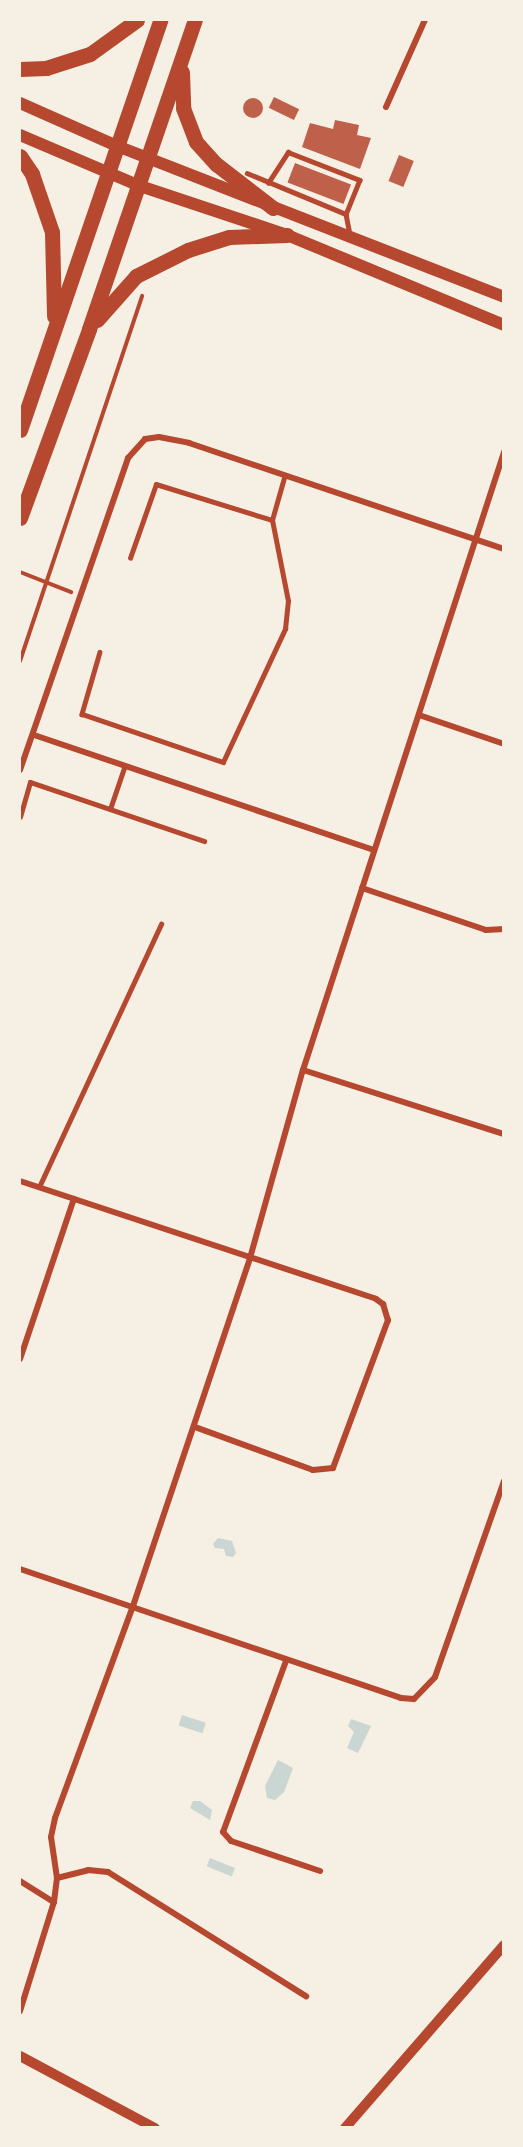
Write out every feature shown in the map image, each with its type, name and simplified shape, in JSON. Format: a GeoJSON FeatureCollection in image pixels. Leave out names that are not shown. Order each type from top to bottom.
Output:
{"type":"FeatureCollection","features":[{"type":"Feature","properties":{"kind":"highway"},"geometry":{"type":"LineString","coordinates":[[20,69],[46,68],[90,54],[137,20]]}},
{"type":"Feature","properties":{"kind":"highway"},"geometry":{"type":"LineString","coordinates":[[20,430],[160,20]]}},
{"type":"Feature","properties":{"kind":"highway"},"geometry":{"type":"LineString","coordinates":[[20,518],[89,329],[195,20]]}},
{"type":"Feature","properties":{"kind":"highway"},"geometry":{"type":"LineString","coordinates":[[182,62],[183,108],[190,133],[216,164],[273,208]]}},
{"type":"Feature","properties":{"kind":"highway"},"geometry":{"type":"LineString","coordinates":[[20,156],[32,174],[52,232],[53,331]]}},
{"type":"Feature","properties":{"kind":"highway"},"geometry":{"type":"LineString","coordinates":[[89,329],[126,284],[152,267],[229,237],[286,235]]}},
{"type":"Feature","properties":{"kind":"main road"},"geometry":{"type":"LineString","coordinates":[[20,103],[146,158],[504,297]]}},
{"type":"Feature","properties":{"kind":"main road"},"geometry":{"type":"LineString","coordinates":[[20,135],[137,185],[286,235],[504,325]]}},
{"type":"Feature","properties":{"kind":"street"},"geometry":{"type":"LineString","coordinates":[[387,107],[425,20]]}},
{"type":"Feature","properties":{"kind":"street"},"geometry":{"type":"LineString","coordinates":[[20,770],[83,597],[128,458],[145,439],[172,438],[284,478],[504,549]]}},
{"type":"Feature","properties":{"kind":"street"},"geometry":{"type":"LineString","coordinates":[[20,2011],[54,1902],[57,1878],[51,1837],[55,1818],[133,1606],[195,1427],[250,1258],[303,1070],[473,539],[504,452]]}},
{"type":"Feature","properties":{"kind":"street"},"geometry":{"type":"LineString","coordinates":[[418,715],[504,744]]}},
{"type":"Feature","properties":{"kind":"street"},"geometry":{"type":"LineString","coordinates":[[34,735],[124,768],[373,850]]}},
{"type":"Feature","properties":{"kind":"street"},"geometry":{"type":"LineString","coordinates":[[362,888],[486,930],[504,929]]}},
{"type":"Feature","properties":{"kind":"street"},"geometry":{"type":"LineString","coordinates":[[303,1070],[504,1134]]}},
{"type":"Feature","properties":{"kind":"street"},"geometry":{"type":"LineString","coordinates":[[20,1181],[376,1299],[387,1311],[388,1320],[333,1468],[313,1470],[195,1427]]}},
{"type":"Feature","properties":{"kind":"street"},"geometry":{"type":"LineString","coordinates":[[20,1359],[74,1199]]}},
{"type":"Feature","properties":{"kind":"street"},"geometry":{"type":"LineString","coordinates":[[20,1569],[133,1606],[286,1661],[400,1698],[414,1699],[435,1677],[504,1481]]}},
{"type":"Feature","properties":{"kind":"street"},"geometry":{"type":"LineString","coordinates":[[286,1661],[223,1832],[231,1841],[320,1871]]}},
{"type":"Feature","properties":{"kind":"street"},"geometry":{"type":"LineString","coordinates":[[57,1878],[88,1870],[108,1872],[306,1996]]}},
{"type":"Feature","properties":{"kind":"street"},"geometry":{"type":"LineString","coordinates":[[20,1881],[54,1902]]}},
{"type":"Feature","properties":{"kind":"street"},"geometry":{"type":"LineString","coordinates":[[345,2127],[504,1944]]}},
{"type":"Feature","properties":{"kind":"street"},"geometry":{"type":"LineString","coordinates":[[20,2056],[154,2127]]}},
{"type":"Feature","properties":{"kind":"lane"},"geometry":{"type":"LineString","coordinates":[[268,183],[288,152],[360,180],[346,214],[351,239]]}},
{"type":"Feature","properties":{"kind":"lane"},"geometry":{"type":"LineString","coordinates":[[248,173],[346,214]]}},
{"type":"Feature","properties":{"kind":"lane"},"geometry":{"type":"LineString","coordinates":[[100,652],[82,714],[223,762],[285,629],[288,601],[272,520],[284,478]]}},
{"type":"Feature","properties":{"kind":"lane"},"geometry":{"type":"LineString","coordinates":[[130,558],[156,484],[272,520]]}},
{"type":"Feature","properties":{"kind":"lane"},"geometry":{"type":"LineString","coordinates":[[110,809],[124,768]]}},
{"type":"Feature","properties":{"kind":"lane"},"geometry":{"type":"LineString","coordinates":[[20,817],[30,782],[204,841]]}},
{"type":"Feature","properties":{"kind":"lane"},"geometry":{"type":"LineString","coordinates":[[39,1187],[161,924]]}},
{"type":"Feature","properties":{"kind":"path"},"geometry":{"type":"LineString","coordinates":[[20,661],[152,267]]}},
{"type":"Feature","properties":{"kind":"path"},"geometry":{"type":"LineString","coordinates":[[20,572],[83,597]]}},
{"type":"Feature","properties":{"kind":"shaded area"},"geometry":{"type":"Polygon","coordinates":[[[218,1538],[232,1541],[236,1553],[233,1557],[226,1556],[224,1549],[215,1548],[213,1544],[218,1538]]]}},
{"type":"Feature","properties":{"kind":"shaded area"},"geometry":{"type":"Polygon","coordinates":[[[182,1715],[206,1723],[202,1733],[179,1725],[182,1715]]]}},
{"type":"Feature","properties":{"kind":"shaded area"},"geometry":{"type":"Polygon","coordinates":[[[351,1719],[371,1726],[358,1753],[347,1748],[354,1732],[348,1726],[351,1719]]]}},
{"type":"Feature","properties":{"kind":"shaded area"},"geometry":{"type":"Polygon","coordinates":[[[278,1760],[293,1768],[284,1792],[275,1800],[267,1798],[265,1786],[278,1760]]]}},
{"type":"Feature","properties":{"kind":"shaded area"},"geometry":{"type":"Polygon","coordinates":[[[193,1801],[200,1801],[212,1810],[210,1820],[190,1808],[193,1801]]]}},
{"type":"Feature","properties":{"kind":"shaded area"},"geometry":{"type":"Polygon","coordinates":[[[210,1858],[235,1868],[232,1876],[207,1866],[210,1858]]]}},
{"type":"Feature","properties":{"kind":"building"},"geometry":{"type":"Polygon","coordinates":[[[274,97],[299,109],[294,120],[269,108],[274,97]]]}},
{"type":"Feature","properties":{"kind":"building"},"geometry":{"type":"Polygon","coordinates":[[[253,98],[260,101],[263,108],[260,115],[253,118],[246,115],[243,108],[246,101],[253,98]]]}},
{"type":"Feature","properties":{"kind":"building"},"geometry":{"type":"Polygon","coordinates":[[[335,120],[359,125],[357,135],[371,138],[360,169],[302,147],[310,123],[333,129],[335,120]]]}},
{"type":"Feature","properties":{"kind":"building"},"geometry":{"type":"Polygon","coordinates":[[[399,155],[414,161],[403,187],[389,181],[399,155]]]}},
{"type":"Feature","properties":{"kind":"building"},"geometry":{"type":"Polygon","coordinates":[[[295,163],[351,185],[343,204],[287,183],[295,163]]]}}]}
